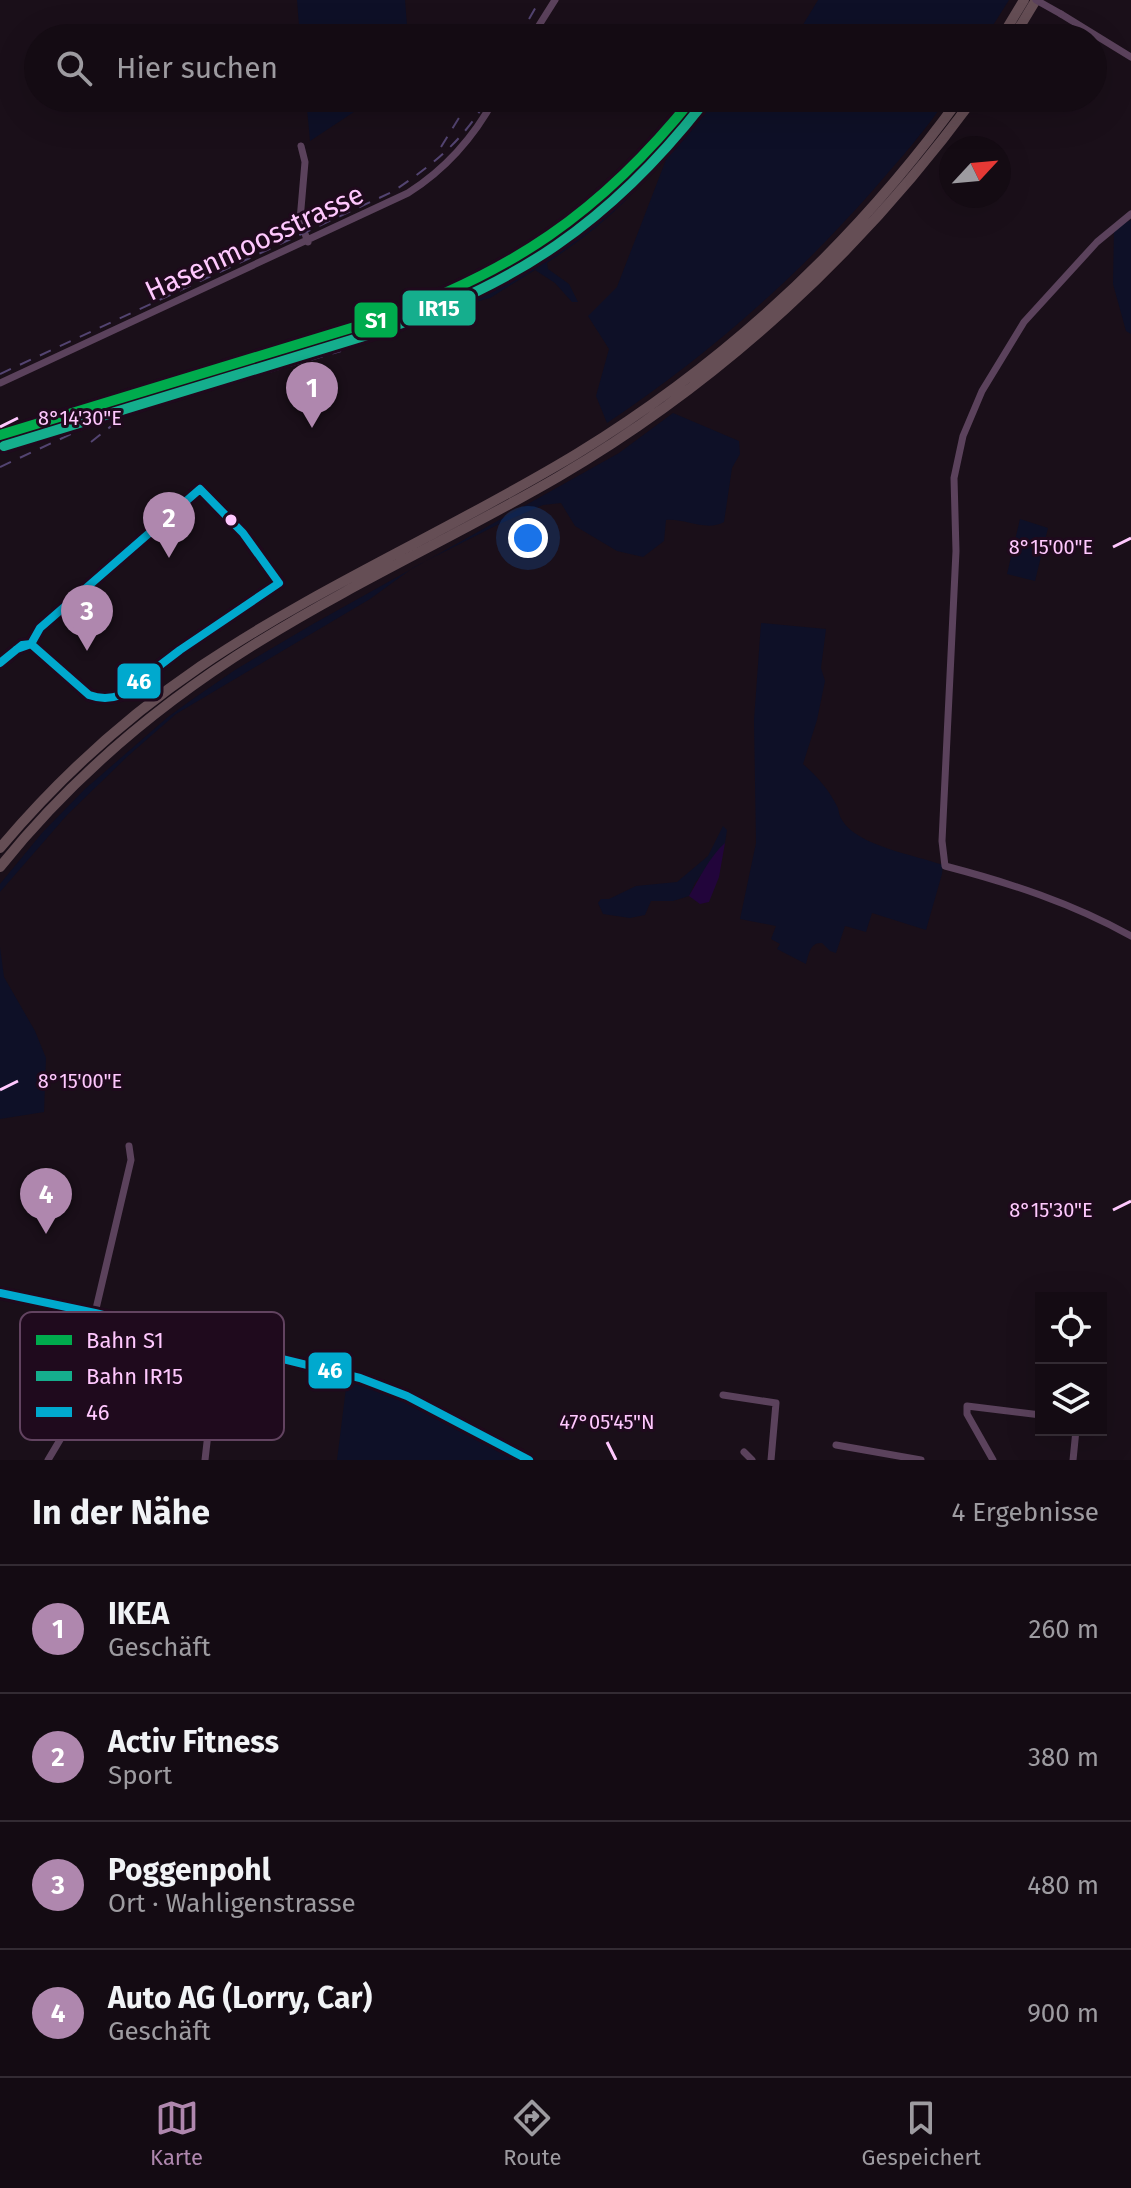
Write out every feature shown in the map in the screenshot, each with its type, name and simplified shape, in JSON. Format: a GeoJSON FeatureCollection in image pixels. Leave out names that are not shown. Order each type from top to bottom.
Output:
{"type":"FeatureCollection","features":[{"type":"Feature","properties":{"kind":"highway"},"geometry":{"type":"LineString","coordinates":[[1009,24],[1024,0]]}},
{"type":"Feature","properties":{"kind":"highway"},"geometry":{"type":"LineString","coordinates":[[1021,24],[1036,0]]}},
{"type":"Feature","properties":{"kind":"highway"},"geometry":{"type":"LineString","coordinates":[[0,848],[89,755],[138,713],[202,666],[307,602],[580,452],[712,359],[766,314],[834,249],[905,170],[949,112]]}},
{"type":"Feature","properties":{"kind":"highway"},"geometry":{"type":"LineString","coordinates":[[0,867],[23,838],[87,772],[148,719],[191,687],[275,632],[572,469],[673,402],[721,365],[764,330],[843,255],[906,186],[963,112]]}},
{"type":"Feature","properties":{"kind":"main road"},"geometry":{"type":"LineString","coordinates":[[0,1293],[90,1312]]}},
{"type":"Feature","properties":{"kind":"main road"},"geometry":{"type":"LineString","coordinates":[[284,1360],[388,1387],[529,1460]]}},
{"type":"Feature","properties":{"kind":"street"},"geometry":{"type":"LineString","coordinates":[[540,24],[555,0]]}},
{"type":"Feature","properties":{"kind":"street"},"geometry":{"type":"LineString","coordinates":[[1036,0],[1077,24]]}},
{"type":"Feature","properties":{"kind":"street"},"geometry":{"type":"LineString","coordinates":[[1107,42],[1131,57]]}},
{"type":"Feature","properties":{"kind":"street","name":"Hasenmoosstrasse"},"geometry":{"type":"LineString","coordinates":[[0,383],[391,202],[429,179],[465,145],[486,112]]}},
{"type":"Feature","properties":{"kind":"street"},"geometry":{"type":"LineString","coordinates":[[301,146],[305,162],[300,220],[308,242]]}},
{"type":"Feature","properties":{"kind":"street"},"geometry":{"type":"LineString","coordinates":[[1131,214],[1097,242],[1024,322],[982,391],[963,436],[954,478],[956,551],[942,841],[945,866],[1005,882],[1090,913],[1131,936]]}},
{"type":"Feature","properties":{"kind":"street"},"geometry":{"type":"LineString","coordinates":[[1,661],[22,645],[33,644],[89,695],[100,699],[111,698],[121,695],[180,650],[279,583]]}},
{"type":"Feature","properties":{"kind":"street"},"geometry":{"type":"LineString","coordinates":[[95,1312],[131,1160],[129,1146]]}},
{"type":"Feature","properties":{"kind":"street"},"geometry":{"type":"LineString","coordinates":[[723,1395],[776,1403],[771,1460]]}},
{"type":"Feature","properties":{"kind":"street"},"geometry":{"type":"LineString","coordinates":[[993,1460],[967,1414],[967,1406],[1035,1414]]}},
{"type":"Feature","properties":{"kind":"street"},"geometry":{"type":"LineString","coordinates":[[1073,1460],[1075,1436]]}},
{"type":"Feature","properties":{"kind":"street"},"geometry":{"type":"LineString","coordinates":[[48,1460],[60,1440]]}},
{"type":"Feature","properties":{"kind":"street"},"geometry":{"type":"LineString","coordinates":[[205,1460],[207,1440]]}},
{"type":"Feature","properties":{"kind":"street"},"geometry":{"type":"LineString","coordinates":[[836,1445],[890,1452],[921,1460]]}},
{"type":"Feature","properties":{"kind":"street"},"geometry":{"type":"LineString","coordinates":[[744,1452],[752,1460]]}},
{"type":"Feature","properties":{"kind":"shaded area"},"geometry":{"type":"Polygon","coordinates":[[[297,0],[405,0],[407,24],[299,24],[297,0]]]}},
{"type":"Feature","properties":{"kind":"shaded area"},"geometry":{"type":"Polygon","coordinates":[[[818,0],[1009,0],[994,24],[803,24],[818,0]]]}},
{"type":"Feature","properties":{"kind":"shaded area"},"geometry":{"type":"Polygon","coordinates":[[[307,112],[354,112],[310,141],[307,112]]]}},
{"type":"Feature","properties":{"kind":"shaded area"},"geometry":{"type":"Polygon","coordinates":[[[695,112],[937,112],[874,189],[781,285],[714,344],[607,423],[596,396],[609,349],[588,316],[617,287],[672,144],[658,154],[636,189],[620,206],[547,263],[548,269],[569,284],[578,302],[572,302],[555,283],[535,270],[490,298],[389,323],[482,281],[526,256],[582,217],[669,136],[675,140],[695,112]]]}},
{"type":"Feature","properties":{"kind":"shaded area"},"geometry":{"type":"Polygon","coordinates":[[[1131,220],[1131,334],[1126,331],[1113,284],[1114,228],[1131,220]]]}},
{"type":"Feature","properties":{"kind":"shaded area"},"geometry":{"type":"Polygon","coordinates":[[[673,413],[739,441],[740,454],[732,468],[724,522],[710,526],[666,520],[664,541],[643,557],[617,551],[575,526],[561,503],[543,505],[425,562],[619,453],[673,413]]]}},
{"type":"Feature","properties":{"kind":"shaded area"},"geometry":{"type":"Polygon","coordinates":[[[1020,519],[1048,528],[1035,581],[1007,574],[1020,519]]]}},
{"type":"Feature","properties":{"kind":"shaded area"},"geometry":{"type":"Polygon","coordinates":[[[411,569],[370,599],[176,714],[67,815],[0,892],[0,884],[42,833],[85,789],[168,717],[235,670],[411,569]]]}},
{"type":"Feature","properties":{"kind":"shaded area"},"geometry":{"type":"Polygon","coordinates":[[[761,623],[826,629],[821,668],[825,681],[803,764],[827,790],[849,829],[860,837],[943,865],[926,930],[872,913],[866,932],[845,926],[836,953],[822,943],[815,944],[806,964],[777,949],[780,944],[771,939],[776,926],[740,919],[756,843],[754,720],[761,623]]]}},
{"type":"Feature","properties":{"kind":"shaded area"},"geometry":{"type":"Polygon","coordinates":[[[723,826],[727,830],[725,843],[689,896],[673,901],[651,901],[645,915],[630,918],[603,914],[598,903],[601,899],[609,899],[636,886],[677,882],[708,856],[723,826]]]}},
{"type":"Feature","properties":{"kind":"shaded area"},"geometry":{"type":"Polygon","coordinates":[[[725,843],[719,877],[709,902],[700,904],[689,896],[725,843]]]}},
{"type":"Feature","properties":{"kind":"shaded area"},"geometry":{"type":"Polygon","coordinates":[[[0,947],[4,977],[35,1031],[46,1058],[44,1112],[0,1119],[0,947]]]}},
{"type":"Feature","properties":{"kind":"shaded area"},"geometry":{"type":"Polygon","coordinates":[[[347,1380],[394,1394],[516,1460],[337,1460],[347,1380]]]}},
{"type":"Feature","properties":{"kind":"waterway"},"geometry":{"type":"LineString","coordinates":[[399,319],[458,297],[484,293],[533,268],[634,188],[644,166],[679,125]]}},
{"type":"Feature","properties":{"kind":"railway"},"geometry":{"type":"LineString","coordinates":[[526,24],[540,0]]}},
{"type":"Feature","properties":{"kind":"railway"},"geometry":{"type":"LineString","coordinates":[[441,147],[462,112]]}},
{"type":"Feature","properties":{"kind":"railway"},"geometry":{"type":"LineString","coordinates":[[0,374],[392,192],[446,151],[479,112]]}},
{"type":"Feature","properties":{"kind":"railway"},"geometry":{"type":"LineString","coordinates":[[0,467],[97,422],[341,351]]}},
{"type":"Feature","properties":{"kind":"railway"},"geometry":{"type":"LineString","coordinates":[[171,389],[230,364]]}},
{"type":"Feature","properties":{"kind":"railway"},"geometry":{"type":"LineString","coordinates":[[91,442],[119,420]]}},
{"type":"Feature","properties":{"kind":"railway"},"geometry":{"type":"LineString","coordinates":[[0,452],[72,421]]}},
{"type":"Feature","properties":{"kind":"rail line","name":"S1"},"geometry":{"type":"LineString","coordinates":[[0,435],[371,322],[467,283],[550,235],[587,207],[623,175],[681,112]]}},
{"type":"Feature","properties":{"kind":"rail line","name":"IR15"},"geometry":{"type":"LineString","coordinates":[[4,446],[374,333],[472,294],[516,271],[595,216],[667,147],[696,112]]}},
{"type":"Feature","properties":{"kind":"transit line","name":"46"},"geometry":{"type":"LineString","coordinates":[[200,489],[243,533],[279,583]]}},
{"type":"Feature","properties":{"kind":"transit line","name":"46"},"geometry":{"type":"LineString","coordinates":[[17,649],[31,644],[40,628],[200,489]]}},
{"type":"Feature","properties":{"kind":"transit line","name":"46"},"geometry":{"type":"LineString","coordinates":[[0,663],[22,645],[31,644],[89,695],[105,698],[121,695],[180,650],[279,583]]}},
{"type":"Feature","properties":{"kind":"transit line","name":"46"},"geometry":{"type":"LineString","coordinates":[[0,1293],[90,1312]]}},
{"type":"Feature","properties":{"kind":"transit line","name":"46"},"geometry":{"type":"LineString","coordinates":[[284,1359],[360,1378],[407,1396],[529,1460]]}},
{"type":"Feature","properties":{"kind":"place","name":"IKEA"},"geometry":{"type":"Point","coordinates":[312,428]}},
{"type":"Feature","properties":{"kind":"place","name":"Activ Fitness"},"geometry":{"type":"Point","coordinates":[169,558]}},
{"type":"Feature","properties":{"kind":"place","name":"Poggenpohl"},"geometry":{"type":"Point","coordinates":[87,651]}},
{"type":"Feature","properties":{"kind":"place","name":"Auto AG (Lorry, Car)"},"geometry":{"type":"Point","coordinates":[46,1234]}}]}
